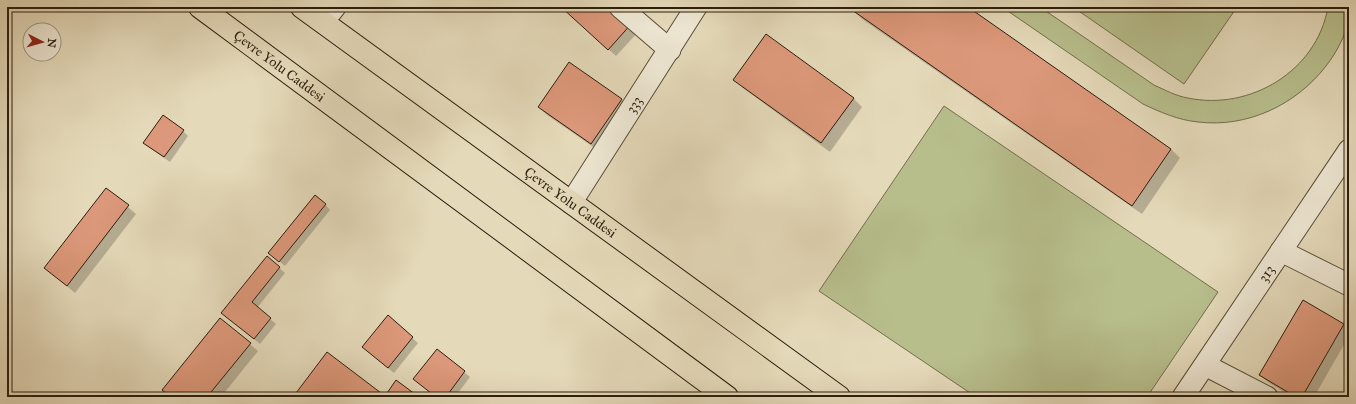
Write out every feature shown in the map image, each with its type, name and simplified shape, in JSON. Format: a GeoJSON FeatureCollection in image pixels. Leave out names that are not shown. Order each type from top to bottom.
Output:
{"type":"FeatureCollection","features":[{"type":"Feature","properties":{"kind":"highway","name":"Çevre Yolu Caddesi"},"geometry":{"type":"LineString","coordinates":[[200,7],[726,397]]}},
{"type":"Feature","properties":{"kind":"highway","name":"Çevre Yolu Caddesi"},"geometry":{"type":"LineString","coordinates":[[302,7],[329,15],[572,203],[839,397]]}},
{"type":"Feature","properties":{"kind":"street"},"geometry":{"type":"LineString","coordinates":[[620,7],[670,50]]}},
{"type":"Feature","properties":{"kind":"street","name":"333"},"geometry":{"type":"LineString","coordinates":[[572,203],[696,7]]}},
{"type":"Feature","properties":{"kind":"street","name":"313"},"geometry":{"type":"LineString","coordinates":[[1183,397],[1349,150]]}},
{"type":"Feature","properties":{"kind":"street"},"geometry":{"type":"LineString","coordinates":[[1281,251],[1349,285]]}},
{"type":"Feature","properties":{"kind":"street"},"geometry":{"type":"LineString","coordinates":[[1205,365],[1268,397]]}},
{"type":"Feature","properties":{"kind":"green space"},"geometry":{"type":"Polygon","coordinates":[[[1002,7],[1040,7],[1154,85],[1184,97],[1211,100],[1234,98],[1257,92],[1277,81],[1295,67],[1310,50],[1321,30],[1328,7],[1349,7],[1349,19],[1340,44],[1333,56],[1314,80],[1300,92],[1269,111],[1252,117],[1216,123],[1198,122],[1176,118],[1143,104],[1002,7]]]}},
{"type":"Feature","properties":{"kind":"green space"},"geometry":{"type":"Polygon","coordinates":[[[1073,7],[1237,7],[1184,84],[1073,7]]]}},
{"type":"Feature","properties":{"kind":"green space"},"geometry":{"type":"Polygon","coordinates":[[[944,106],[1218,292],[1147,397],[976,397],[819,291],[944,106]]]}},
{"type":"Feature","properties":{"kind":"building"},"geometry":{"type":"Polygon","coordinates":[[[561,7],[616,7],[633,22],[608,50],[561,7]]]}},
{"type":"Feature","properties":{"kind":"building"},"geometry":{"type":"Polygon","coordinates":[[[854,7],[968,7],[1171,149],[1132,206],[852,10],[854,7]]]}},
{"type":"Feature","properties":{"kind":"building"},"geometry":{"type":"Polygon","coordinates":[[[766,34],[854,98],[821,143],[733,80],[766,34]]]}},
{"type":"Feature","properties":{"kind":"building"},"geometry":{"type":"Polygon","coordinates":[[[569,62],[622,99],[591,144],[538,107],[569,62]]]}},
{"type":"Feature","properties":{"kind":"building"},"geometry":{"type":"Polygon","coordinates":[[[163,115],[184,130],[164,157],[143,143],[163,115]]]}},
{"type":"Feature","properties":{"kind":"building"},"geometry":{"type":"Polygon","coordinates":[[[106,188],[129,205],[67,286],[44,268],[106,188]]]}},
{"type":"Feature","properties":{"kind":"building"},"geometry":{"type":"Polygon","coordinates":[[[315,195],[326,204],[279,262],[268,253],[315,195]]]}},
{"type":"Feature","properties":{"kind":"building"},"geometry":{"type":"Polygon","coordinates":[[[267,256],[280,267],[252,302],[271,318],[254,339],[221,313],[267,256]]]}},
{"type":"Feature","properties":{"kind":"building"},"geometry":{"type":"Polygon","coordinates":[[[1303,300],[1344,324],[1302,397],[1296,397],[1259,375],[1303,300]]]}},
{"type":"Feature","properties":{"kind":"building"},"geometry":{"type":"Polygon","coordinates":[[[388,315],[413,337],[388,368],[362,347],[388,315]]]}},
{"type":"Feature","properties":{"kind":"building"},"geometry":{"type":"Polygon","coordinates":[[[220,318],[251,343],[207,397],[171,397],[162,390],[220,318]]]}},
{"type":"Feature","properties":{"kind":"building"},"geometry":{"type":"Polygon","coordinates":[[[437,349],[465,371],[446,397],[436,397],[413,379],[437,349]]]}},
{"type":"Feature","properties":{"kind":"building"},"geometry":{"type":"Polygon","coordinates":[[[327,352],[385,396],[396,380],[419,397],[293,397],[327,352]]]}}]}
